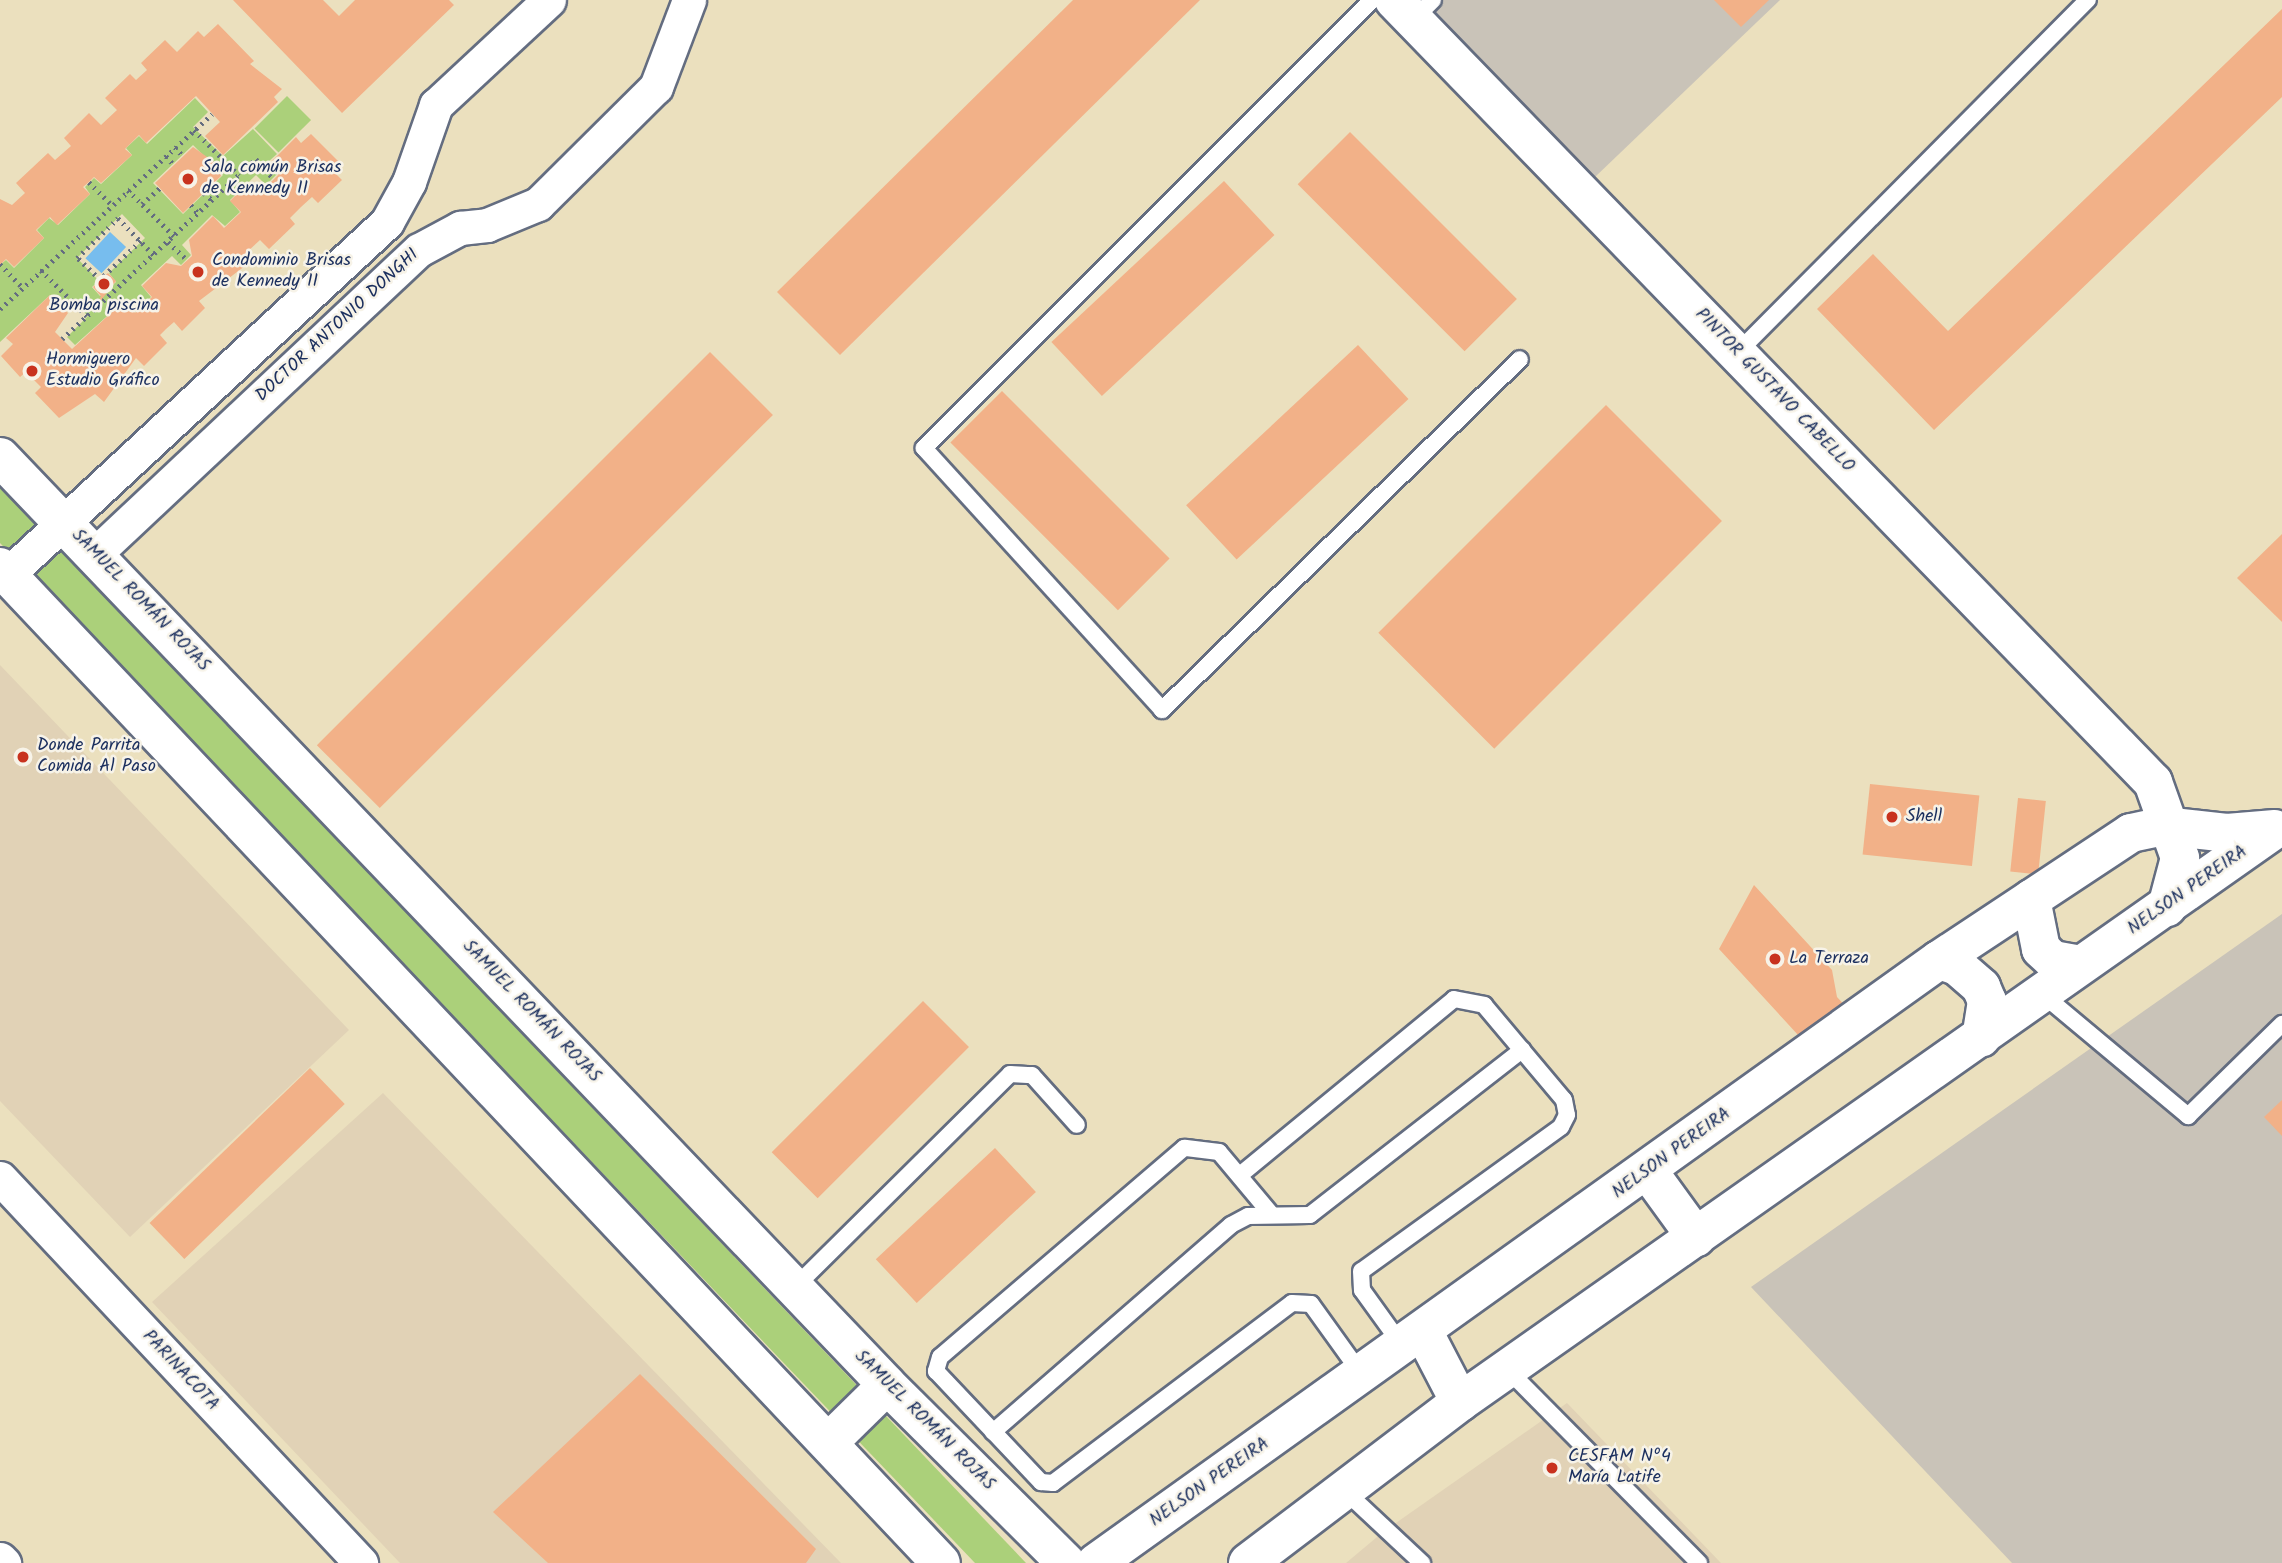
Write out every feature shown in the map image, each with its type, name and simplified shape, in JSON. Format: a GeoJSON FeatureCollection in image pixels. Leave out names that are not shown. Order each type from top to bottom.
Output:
{"type":"FeatureCollection","features":[{"type":"Feature","properties":{"kind":"street"},"geometry":{"type":"LineString","coordinates":[[549,0],[436,105],[409,182],[387,222],[63,520],[4,570],[941,1563]]}},
{"type":"Feature","properties":{"kind":"street","name":"DOCTOR ANTONIO DONGHI"},"geometry":{"type":"LineString","coordinates":[[95,554],[419,250],[460,228],[487,225],[538,204],[656,88],[689,0]]}},
{"type":"Feature","properties":{"kind":"street","name":"PINTOR GUSTAVO CABELLO"},"geometry":{"type":"LineString","coordinates":[[1413,7],[1737,353],[2153,782],[2172,826]]}},
{"type":"Feature","properties":{"kind":"street","name":"SAMUEL ROMÁN ROJAS"},"geometry":{"type":"LineString","coordinates":[[0,457],[887,1385],[1066,1563]]}},
{"type":"Feature","properties":{"kind":"street"},"geometry":{"type":"LineString","coordinates":[[2167,908],[2179,872],[2172,826]]}},
{"type":"Feature","properties":{"kind":"street","name":"NELSON PEREIRA"},"geometry":{"type":"LineString","coordinates":[[1096,1563],[1648,1171],[1939,960],[2131,833],[2172,826],[2227,833],[2278,827]]}},
{"type":"Feature","properties":{"kind":"street","name":"NELSON PEREIRA"},"geometry":{"type":"LineString","coordinates":[[1248,1563],[1460,1402],[1981,1038],[2080,965],[2167,908],[2278,827]]}},
{"type":"Feature","properties":{"kind":"street"},"geometry":{"type":"LineString","coordinates":[[2031,899],[2041,949],[2053,960],[2080,965]]}},
{"type":"Feature","properties":{"kind":"street"},"geometry":{"type":"LineString","coordinates":[[1939,960],[1957,966],[1981,986],[1987,1001],[1981,1038]]}},
{"type":"Feature","properties":{"kind":"street"},"geometry":{"type":"LineString","coordinates":[[1648,1171],[1696,1237]]}},
{"type":"Feature","properties":{"kind":"street","name":"PARINACOTA"},"geometry":{"type":"LineString","coordinates":[[0,1178],[360,1563]]}},
{"type":"Feature","properties":{"kind":"street"},"geometry":{"type":"LineString","coordinates":[[1413,1339],[1460,1402]]}},
{"type":"Feature","properties":{"kind":"street"},"geometry":{"type":"LineString","coordinates":[[829,1442],[887,1385]]}},
{"type":"Feature","properties":{"kind":"street"},"geometry":{"type":"LineString","coordinates":[[0,1559],[4,1563]]}},
{"type":"Feature","properties":{"kind":"lane"},"geometry":{"type":"LineString","coordinates":[[1372,0],[924,448],[1162,710],[1520,359]]}},
{"type":"Feature","properties":{"kind":"lane"},"geometry":{"type":"LineString","coordinates":[[1737,353],[2088,0]]}},
{"type":"Feature","properties":{"kind":"lane"},"geometry":{"type":"LineString","coordinates":[[2042,993],[2188,1116],[2282,1024]]}},
{"type":"Feature","properties":{"kind":"lane"},"geometry":{"type":"LineString","coordinates":[[1240,1175],[1454,999],[1484,1005],[1564,1100],[1561,1127],[1361,1271],[1362,1290],[1379,1314],[1413,1339]]}},
{"type":"Feature","properties":{"kind":"lane"},"geometry":{"type":"LineString","coordinates":[[993,1432],[1231,1225],[1271,1214],[1310,1215],[1522,1050]]}},
{"type":"Feature","properties":{"kind":"lane"},"geometry":{"type":"LineString","coordinates":[[794,1288],[1010,1074],[1032,1075],[1077,1125]]}},
{"type":"Feature","properties":{"kind":"lane"},"geometry":{"type":"LineString","coordinates":[[1271,1214],[1219,1152],[1184,1148],[940,1357],[936,1371],[1041,1482],[1053,1483],[1292,1303],[1311,1304],[1362,1375]]}},
{"type":"Feature","properties":{"kind":"lane"},"geometry":{"type":"LineString","coordinates":[[1507,1369],[1699,1563]]}},
{"type":"Feature","properties":{"kind":"lane"},"geometry":{"type":"LineString","coordinates":[[1344,1490],[1422,1563]]}},
{"type":"Feature","properties":{"kind":"path"},"geometry":{"type":"LineString","coordinates":[[0,309],[212,114]]}},
{"type":"Feature","properties":{"kind":"path"},"geometry":{"type":"LineString","coordinates":[[194,130],[239,176]]}},
{"type":"Feature","properties":{"kind":"path"},"geometry":{"type":"LineString","coordinates":[[175,147],[183,156]]}},
{"type":"Feature","properties":{"kind":"path"},"geometry":{"type":"LineString","coordinates":[[166,156],[174,164]]}},
{"type":"Feature","properties":{"kind":"path"},"geometry":{"type":"LineString","coordinates":[[62,339],[256,159],[274,178]]}},
{"type":"Feature","properties":{"kind":"path"},"geometry":{"type":"LineString","coordinates":[[89,181],[112,205]]}},
{"type":"Feature","properties":{"kind":"path"},"geometry":{"type":"LineString","coordinates":[[211,186],[219,193]]}},
{"type":"Feature","properties":{"kind":"path"},"geometry":{"type":"LineString","coordinates":[[142,204],[160,188]]}},
{"type":"Feature","properties":{"kind":"path"},"geometry":{"type":"LineString","coordinates":[[128,190],[174,236]]}},
{"type":"Feature","properties":{"kind":"path"},"geometry":{"type":"LineString","coordinates":[[204,193],[212,200]]}},
{"type":"Feature","properties":{"kind":"path"},"geometry":{"type":"LineString","coordinates":[[191,205],[198,213]]}},
{"type":"Feature","properties":{"kind":"path"},"geometry":{"type":"LineString","coordinates":[[141,241],[100,280],[77,258],[118,218],[141,241],[154,255]]}},
{"type":"Feature","properties":{"kind":"path"},"geometry":{"type":"LineString","coordinates":[[168,242],[187,260]]}},
{"type":"Feature","properties":{"kind":"path"},"geometry":{"type":"LineString","coordinates":[[0,264],[23,288]]}},
{"type":"Feature","properties":{"kind":"path"},"geometry":{"type":"LineString","coordinates":[[41,270],[87,316]]}},
{"type":"Feature","properties":{"kind":"shaded area"},"geometry":{"type":"Polygon","coordinates":[[[1423,0],[1780,0],[1595,177],[1423,0]]]}},
{"type":"Feature","properties":{"kind":"shaded area"},"geometry":{"type":"Polygon","coordinates":[[[0,665],[349,1030],[130,1237],[0,1101],[0,665]]]}},
{"type":"Feature","properties":{"kind":"shaded area"},"geometry":{"type":"Polygon","coordinates":[[[2282,914],[2282,1563],[2012,1563],[1751,1287],[2282,914]]]}},
{"type":"Feature","properties":{"kind":"shaded area"},"geometry":{"type":"Polygon","coordinates":[[[383,1093],[841,1563],[400,1563],[152,1302],[383,1093]]]}},
{"type":"Feature","properties":{"kind":"shaded area","name":"CESFAM Nº4 María Latife"},"geometry":{"type":"Polygon","coordinates":[[[1567,1403],[1721,1563],[1346,1563],[1383,1532],[1567,1403]]]}},
{"type":"Feature","properties":{"kind":"green space"},"geometry":{"type":"Polygon","coordinates":[[[287,96],[311,120],[279,153],[254,129],[287,96]]]}},
{"type":"Feature","properties":{"kind":"green space"},"geometry":{"type":"Polygon","coordinates":[[[195,98],[208,112],[193,127],[223,156],[253,129],[277,154],[268,162],[278,173],[266,185],[256,175],[230,200],[240,212],[225,226],[212,215],[182,245],[191,255],[181,265],[172,256],[141,285],[151,297],[135,312],[124,301],[75,345],[67,337],[88,316],[73,301],[65,309],[50,295],[0,342],[0,265],[6,260],[14,268],[44,238],[37,230],[49,218],[58,225],[90,194],[85,187],[94,178],[101,184],[132,155],[126,148],[139,136],[147,144],[195,98]],[[193,145],[153,183],[183,214],[223,175],[193,145]],[[122,214],[77,258],[99,281],[92,287],[100,296],[116,282],[109,273],[145,238],[122,214]]]}},
{"type":"Feature","properties":{"kind":"green space"},"geometry":{"type":"Polygon","coordinates":[[[0,487],[1026,1563],[975,1563],[0,543],[0,487]]]}},
{"type":"Feature","properties":{"kind":"water"},"geometry":{"type":"Polygon","coordinates":[[[110,232],[126,247],[102,273],[85,258],[110,232]]]}},
{"type":"Feature","properties":{"kind":"building"},"geometry":{"type":"Polygon","coordinates":[[[233,0],[323,0],[339,16],[355,0],[449,0],[454,5],[342,113],[233,0]]]}},
{"type":"Feature","properties":{"kind":"building"},"geometry":{"type":"Polygon","coordinates":[[[1073,0],[1200,0],[840,355],[777,292],[1073,0]]]}},
{"type":"Feature","properties":{"kind":"building"},"geometry":{"type":"Polygon","coordinates":[[[1714,0],[1769,0],[1741,27],[1714,0]]]}},
{"type":"Feature","properties":{"kind":"building"},"geometry":{"type":"Polygon","coordinates":[[[2282,9],[2282,97],[1934,430],[1817,309],[1873,254],[1948,331],[2282,9]]]}},
{"type":"Feature","properties":{"kind":"building"},"geometry":{"type":"Polygon","coordinates":[[[218,24],[254,61],[250,64],[282,89],[274,97],[278,102],[223,155],[205,136],[220,122],[196,96],[146,143],[139,135],[125,149],[132,155],[101,183],[94,177],[83,187],[90,194],[57,225],[50,217],[36,230],[44,238],[14,267],[6,259],[0,265],[0,199],[12,205],[25,193],[16,183],[48,153],[55,160],[71,146],[64,138],[89,113],[101,125],[117,110],[105,98],[130,74],[136,80],[147,70],[141,63],[165,40],[177,52],[198,31],[204,37],[218,24]]]}},
{"type":"Feature","properties":{"kind":"building"},"geometry":{"type":"Polygon","coordinates":[[[1350,132],[1517,299],[1465,351],[1298,184],[1350,132]]]}},
{"type":"Feature","properties":{"kind":"building","name":"Condominio Brisas de Kennedy II"},"geometry":{"type":"Polygon","coordinates":[[[311,134],[340,163],[333,171],[342,180],[318,203],[312,197],[301,207],[290,218],[295,224],[269,249],[260,240],[247,252],[254,259],[199,301],[205,308],[182,331],[174,322],[166,329],[160,335],[167,343],[144,366],[136,358],[104,402],[95,394],[59,418],[35,393],[41,387],[26,372],[20,377],[1,356],[13,344],[6,338],[50,295],[68,313],[55,332],[72,349],[124,301],[135,313],[152,297],[142,286],[166,263],[181,266],[192,256],[189,240],[213,216],[224,228],[241,212],[230,201],[248,183],[266,187],[280,173],[270,163],[296,137],[301,143],[311,134]]]}},
{"type":"Feature","properties":{"kind":"building","name":"Sala común Brisas de Kennedy II"},"geometry":{"type":"Polygon","coordinates":[[[193,147],[217,164],[221,176],[183,213],[155,183],[193,147]]]}},
{"type":"Feature","properties":{"kind":"building"},"geometry":{"type":"Polygon","coordinates":[[[1224,181],[1274,235],[1102,396],[1051,342],[1224,181]]]}},
{"type":"Feature","properties":{"kind":"building","name":"Bomba piscina"},"geometry":{"type":"Polygon","coordinates":[[[108,273],[116,281],[95,308],[101,296],[93,287],[108,273]]]}},
{"type":"Feature","properties":{"kind":"building"},"geometry":{"type":"Polygon","coordinates":[[[1358,345],[1408,399],[1237,559],[1186,505],[1358,345]]]}},
{"type":"Feature","properties":{"kind":"building"},"geometry":{"type":"Polygon","coordinates":[[[710,352],[773,415],[380,808],[317,745],[710,352]]]}},
{"type":"Feature","properties":{"kind":"building"},"geometry":{"type":"Polygon","coordinates":[[[1002,391],[1170,559],[1118,610],[950,443],[1002,391]]]}},
{"type":"Feature","properties":{"kind":"building"},"geometry":{"type":"Polygon","coordinates":[[[1606,405],[1722,521],[1494,749],[1378,633],[1606,405]]]}},
{"type":"Feature","properties":{"kind":"building"},"geometry":{"type":"Polygon","coordinates":[[[2282,534],[2282,622],[2237,578],[2282,534]]]}},
{"type":"Feature","properties":{"kind":"building"},"geometry":{"type":"Polygon","coordinates":[[[1870,784],[1979,795],[1972,866],[1863,855],[1870,784]]]}},
{"type":"Feature","properties":{"kind":"building"},"geometry":{"type":"Polygon","coordinates":[[[2018,798],[2046,801],[2038,875],[2010,872],[2018,798]]]}},
{"type":"Feature","properties":{"kind":"building","name":"La Terraza"},"geometry":{"type":"Polygon","coordinates":[[[1754,885],[1832,970],[1837,997],[1850,1011],[1810,1048],[1719,949],[1754,885]]]}},
{"type":"Feature","properties":{"kind":"building"},"geometry":{"type":"Polygon","coordinates":[[[923,1001],[969,1047],[818,1198],[772,1152],[923,1001]]]}},
{"type":"Feature","properties":{"kind":"building"},"geometry":{"type":"Polygon","coordinates":[[[310,1068],[345,1104],[184,1259],[150,1223],[310,1068]]]}},
{"type":"Feature","properties":{"kind":"building"},"geometry":{"type":"Polygon","coordinates":[[[2282,1100],[2282,1136],[2264,1117],[2282,1100]]]}},
{"type":"Feature","properties":{"kind":"building"},"geometry":{"type":"Polygon","coordinates":[[[995,1148],[1036,1192],[917,1303],[876,1259],[995,1148]]]}},
{"type":"Feature","properties":{"kind":"building"},"geometry":{"type":"Polygon","coordinates":[[[640,1374],[816,1549],[806,1563],[548,1563],[493,1512],[640,1374]]]}},
{"type":"Feature","properties":{"kind":"place","name":"Sala común Brisas de Kennedy II"},"geometry":{"type":"Point","coordinates":[188,179]}},
{"type":"Feature","properties":{"kind":"place","name":"Condominio Brisas de Kennedy II"},"geometry":{"type":"Point","coordinates":[198,272]}},
{"type":"Feature","properties":{"kind":"place","name":"Bomba piscina"},"geometry":{"type":"Point","coordinates":[104,284]}},
{"type":"Feature","properties":{"kind":"place","name":"Hormiguero Estudio Gráfico"},"geometry":{"type":"Point","coordinates":[32,371]}},
{"type":"Feature","properties":{"kind":"place","name":"Donde Parrita Comida Al Paso"},"geometry":{"type":"Point","coordinates":[23,757]}},
{"type":"Feature","properties":{"kind":"place","name":"Shell"},"geometry":{"type":"Point","coordinates":[1892,817]}},
{"type":"Feature","properties":{"kind":"place","name":"La Terraza"},"geometry":{"type":"Point","coordinates":[1775,959]}},
{"type":"Feature","properties":{"kind":"place","name":"CESFAM Nº4 María Latife"},"geometry":{"type":"Point","coordinates":[1552,1468]}}]}
